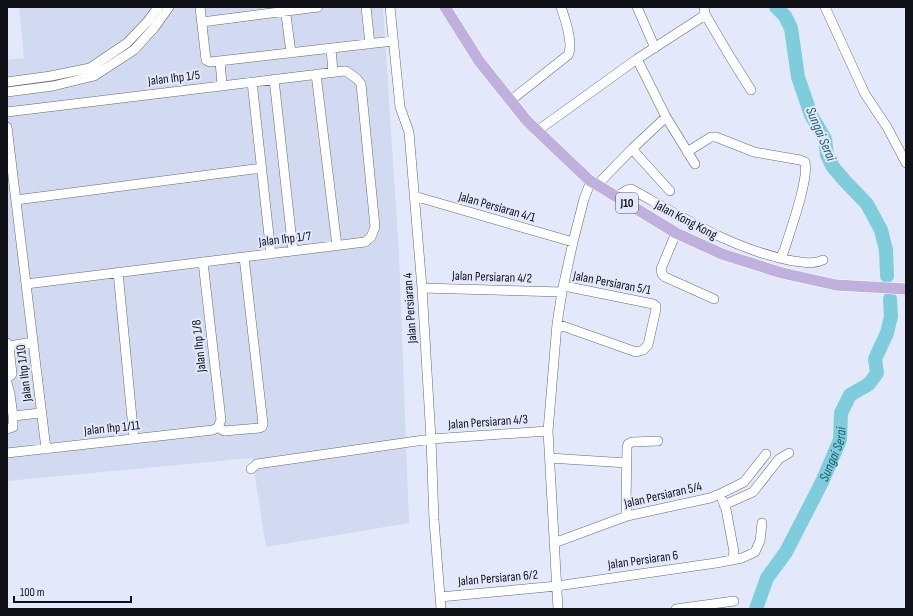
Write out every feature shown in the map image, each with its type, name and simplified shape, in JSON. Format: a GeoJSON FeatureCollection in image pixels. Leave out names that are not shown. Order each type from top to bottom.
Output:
{"type":"FeatureCollection","features":[{"type":"Feature","properties":{"kind":"main road","name":"Jalan Kong Kong"},"geometry":{"type":"LineString","coordinates":[[445,7],[479,61],[527,121],[594,183],[616,197],[676,233],[722,254],[782,273],[836,285],[906,290]]}},
{"type":"Feature","properties":{"kind":"street"},"geometry":{"type":"LineString","coordinates":[[7,82],[51,76],[90,68],[127,43],[148,21],[158,7]]}},
{"type":"Feature","properties":{"kind":"street"},"geometry":{"type":"LineString","coordinates":[[7,92],[53,86],[79,81],[94,76],[134,50],[154,28],[169,7]]}},
{"type":"Feature","properties":{"kind":"street"},"geometry":{"type":"LineString","coordinates":[[200,7],[206,60],[210,62],[393,41]]}},
{"type":"Feature","properties":{"kind":"street"},"geometry":{"type":"LineString","coordinates":[[202,22],[286,9],[318,7]]}},
{"type":"Feature","properties":{"kind":"street"},"geometry":{"type":"LineString","coordinates":[[366,7],[370,44]]}},
{"type":"Feature","properties":{"kind":"street","name":"Jalan Persiaran 4"},"geometry":{"type":"LineString","coordinates":[[390,7],[400,107],[409,132],[422,288],[434,520],[441,609]]}},
{"type":"Feature","properties":{"kind":"street"},"geometry":{"type":"LineString","coordinates":[[510,101],[568,55],[570,51],[570,44],[561,7]]}},
{"type":"Feature","properties":{"kind":"street"},"geometry":{"type":"LineString","coordinates":[[637,7],[655,48]]}},
{"type":"Feature","properties":{"kind":"street"},"geometry":{"type":"LineString","coordinates":[[825,7],[865,94],[887,127],[906,163]]}},
{"type":"Feature","properties":{"kind":"street"},"geometry":{"type":"LineString","coordinates":[[286,9],[291,53]]}},
{"type":"Feature","properties":{"kind":"street"},"geometry":{"type":"LineString","coordinates":[[537,131],[637,59],[655,48],[705,10],[729,55],[751,90]]}},
{"type":"Feature","properties":{"kind":"street"},"geometry":{"type":"LineString","coordinates":[[331,49],[333,72]]}},
{"type":"Feature","properties":{"kind":"street"},"geometry":{"type":"LineString","coordinates":[[637,59],[666,117],[695,164]]}},
{"type":"Feature","properties":{"kind":"street"},"geometry":{"type":"LineString","coordinates":[[220,61],[222,85]]}},
{"type":"Feature","properties":{"kind":"street","name":"Jalan Ihp 1/5"},"geometry":{"type":"LineString","coordinates":[[7,112],[344,71]]}},
{"type":"Feature","properties":{"kind":"street","name":"Jalan Ihp 1/7"},"geometry":{"type":"LineString","coordinates":[[26,284],[365,242],[371,237],[374,227],[361,84],[357,79],[344,71]]}},
{"type":"Feature","properties":{"kind":"street"},"geometry":{"type":"LineString","coordinates":[[316,74],[337,246]]}},
{"type":"Feature","properties":{"kind":"street"},"geometry":{"type":"LineString","coordinates":[[274,79],[293,251]]}},
{"type":"Feature","properties":{"kind":"street"},"geometry":{"type":"LineString","coordinates":[[252,82],[271,254]]}},
{"type":"Feature","properties":{"kind":"street"},"geometry":{"type":"LineString","coordinates":[[558,609],[558,586],[554,543],[548,430],[556,324],[572,242],[584,199],[594,183],[666,117]]}},
{"type":"Feature","properties":{"kind":"street","name":"Jalan Ihp 1/10"},"geometry":{"type":"LineString","coordinates":[[7,127],[46,449]]}},
{"type":"Feature","properties":{"kind":"street"},"geometry":{"type":"LineString","coordinates":[[688,152],[711,137],[716,137],[754,152],[805,162],[805,181],[784,251],[780,258]]}},
{"type":"Feature","properties":{"kind":"street"},"geometry":{"type":"LineString","coordinates":[[632,149],[670,191]]}},
{"type":"Feature","properties":{"kind":"street"},"geometry":{"type":"LineString","coordinates":[[16,200],[262,168]]}},
{"type":"Feature","properties":{"kind":"street"},"geometry":{"type":"LineString","coordinates":[[616,197],[631,189],[717,235],[738,244],[780,258],[812,263],[823,260]]}},
{"type":"Feature","properties":{"kind":"street","name":"Jalan Persiaran 4/1"},"geometry":{"type":"LineString","coordinates":[[414,196],[572,242]]}},
{"type":"Feature","properties":{"kind":"street"},"geometry":{"type":"LineString","coordinates":[[676,233],[661,270],[662,274],[665,277],[714,299]]}},
{"type":"Feature","properties":{"kind":"street"},"geometry":{"type":"LineString","coordinates":[[218,427],[224,431],[259,428],[262,427],[263,424],[244,257]]}},
{"type":"Feature","properties":{"kind":"street","name":"Jalan Ihp 1/8"},"geometry":{"type":"LineString","coordinates":[[203,262],[221,420],[218,427]]}},
{"type":"Feature","properties":{"kind":"street"},"geometry":{"type":"LineString","coordinates":[[118,272],[134,439]]}},
{"type":"Feature","properties":{"kind":"street","name":"Jalan Persiaran 4/2"},"geometry":{"type":"LineString","coordinates":[[422,288],[563,289]]}},
{"type":"Feature","properties":{"kind":"street","name":"Jalan Persiaran 5/1"},"geometry":{"type":"LineString","coordinates":[[556,324],[636,352],[643,350],[648,345],[656,309],[656,306],[653,304],[563,289]]}},
{"type":"Feature","properties":{"kind":"street"},"geometry":{"type":"LineString","coordinates":[[7,376],[12,374],[8,344],[33,342]]}},
{"type":"Feature","properties":{"kind":"street"},"geometry":{"type":"LineString","coordinates":[[7,384],[13,416],[13,427],[7,429]]}},
{"type":"Feature","properties":{"kind":"street"},"geometry":{"type":"LineString","coordinates":[[13,416],[42,413]]}},
{"type":"Feature","properties":{"kind":"street","name":"Jalan Ihp 1/11"},"geometry":{"type":"LineString","coordinates":[[7,453],[213,430],[218,427]]}},
{"type":"Feature","properties":{"kind":"street","name":"Jalan Persiaran 4/3"},"geometry":{"type":"LineString","coordinates":[[251,469],[257,464],[431,440],[548,430]]}},
{"type":"Feature","properties":{"kind":"street"},"geometry":{"type":"LineString","coordinates":[[627,516],[628,444],[632,442],[658,441]]}},
{"type":"Feature","properties":{"kind":"street"},"geometry":{"type":"LineString","coordinates":[[724,505],[753,492],[779,459],[789,453]]}},
{"type":"Feature","properties":{"kind":"street","name":"Jalan Persiaran 5/4"},"geometry":{"type":"LineString","coordinates":[[554,543],[627,516],[710,498],[720,494],[744,482],[766,454]]}},
{"type":"Feature","properties":{"kind":"street"},"geometry":{"type":"LineString","coordinates":[[549,458],[627,463]]}},
{"type":"Feature","properties":{"kind":"street"},"geometry":{"type":"LineString","coordinates":[[720,494],[724,505],[734,552],[732,560]]}},
{"type":"Feature","properties":{"kind":"street","name":"Jalan Persiaran 6"},"geometry":{"type":"LineString","coordinates":[[558,586],[750,556],[755,552],[760,541],[762,523]]}},
{"type":"Feature","properties":{"kind":"street","name":"Jalan Persiaran 6/2"},"geometry":{"type":"LineString","coordinates":[[440,597],[558,586]]}},
{"type":"Feature","properties":{"kind":"street"},"geometry":{"type":"LineString","coordinates":[[676,609],[734,601]]}},
{"type":"Feature","properties":{"kind":"shaded area"},"geometry":{"type":"Polygon","coordinates":[[[19,7],[383,7],[399,254],[409,523],[266,547],[252,458],[7,481],[7,60],[24,58],[19,7]]]}},
{"type":"Feature","properties":{"kind":"waterway","name":"Sungai Serai"},"geometry":{"type":"LineString","coordinates":[[776,7],[785,16],[791,28],[798,77],[811,115],[825,139],[827,155],[833,167],[867,204],[881,230],[886,250],[887,276]]}},
{"type":"Feature","properties":{"kind":"waterway","name":"Sungai Serai"},"geometry":{"type":"LineString","coordinates":[[756,609],[767,578],[786,552],[822,482],[840,440],[841,413],[850,395],[869,384],[877,373],[875,359],[887,333],[891,316],[890,299]]}}]}
